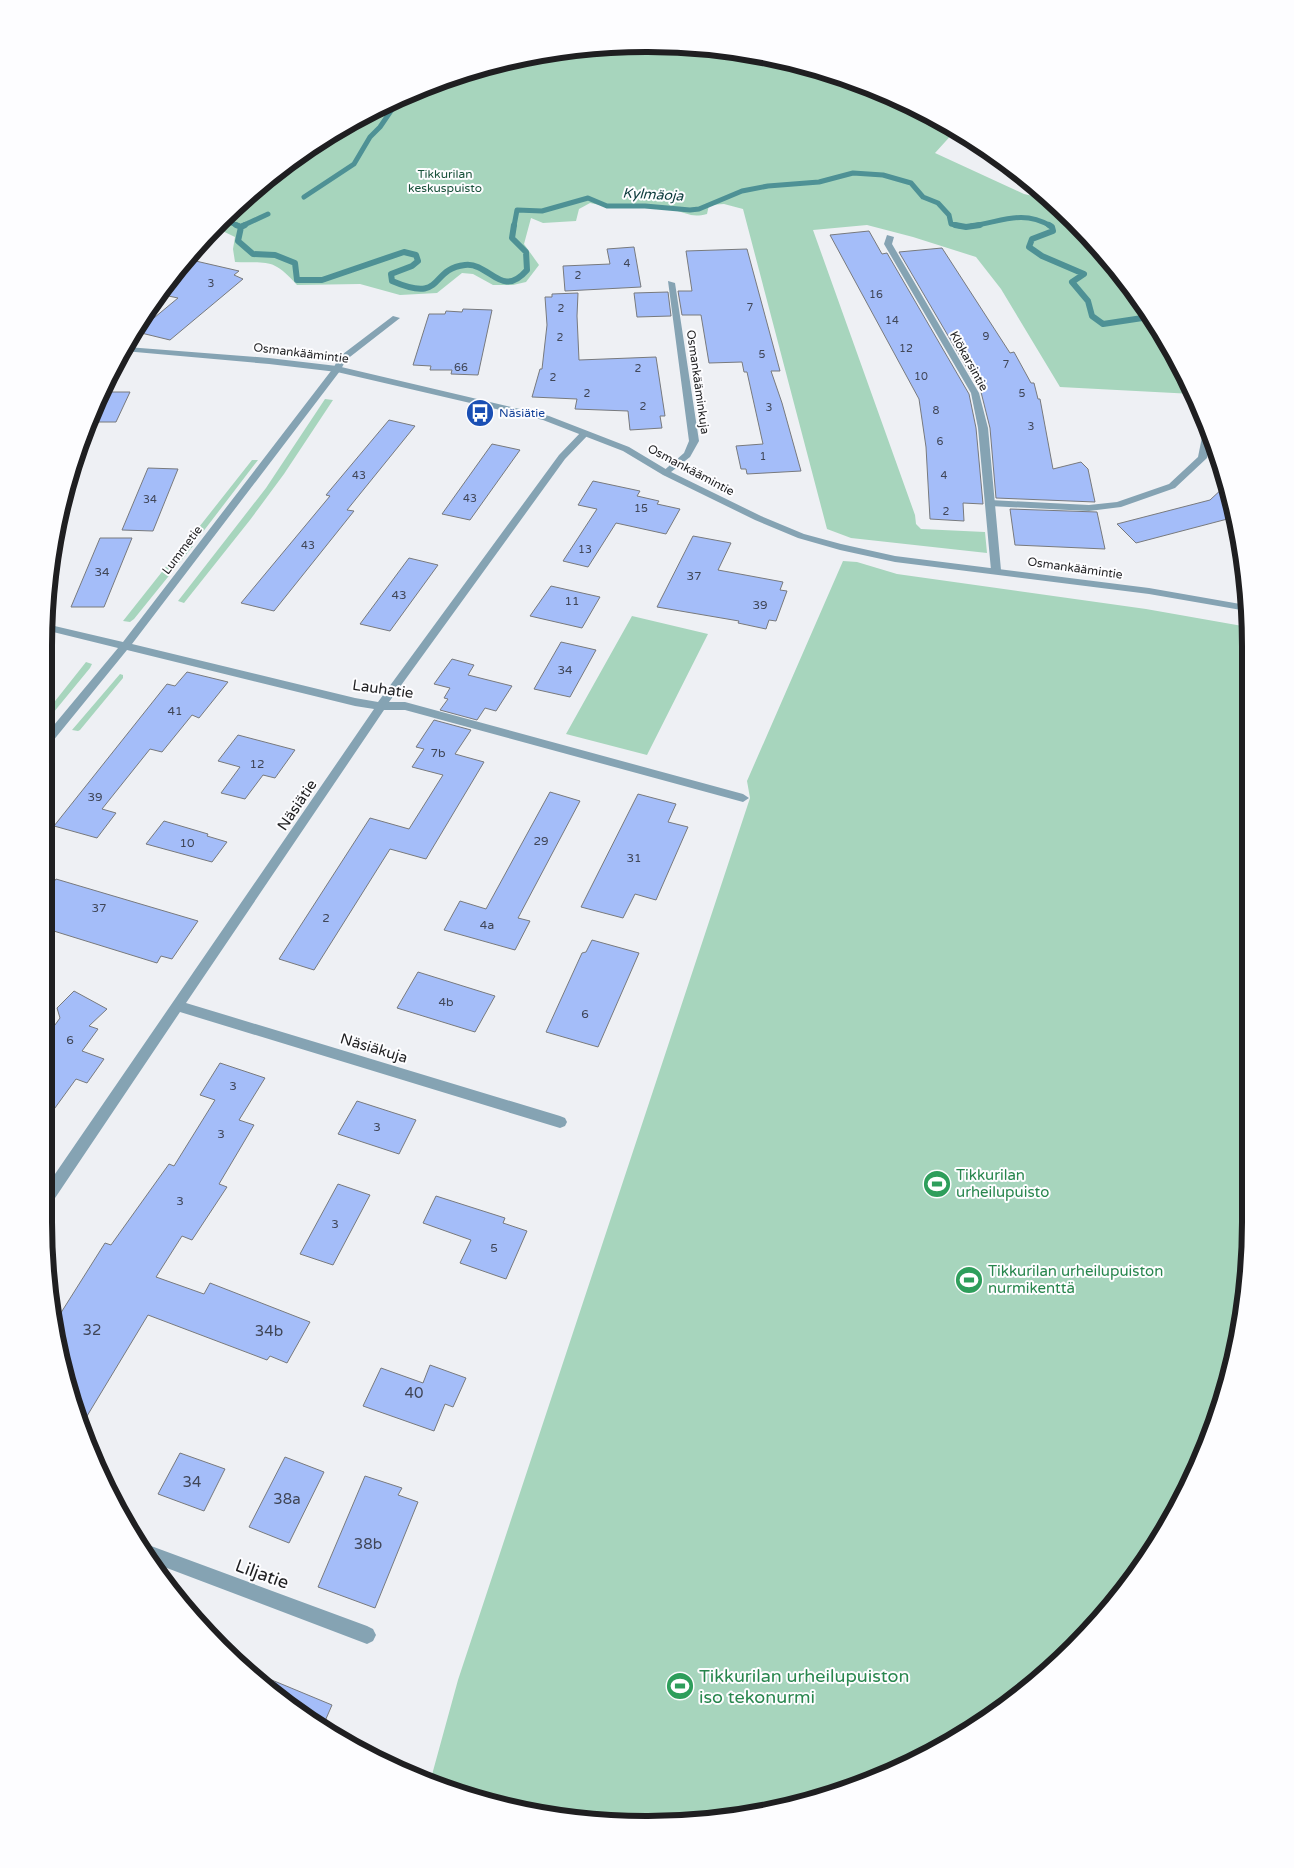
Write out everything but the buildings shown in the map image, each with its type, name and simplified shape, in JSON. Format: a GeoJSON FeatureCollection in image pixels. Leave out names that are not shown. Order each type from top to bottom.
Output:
{"type":"FeatureCollection","features":[{"type":"Feature","properties":{"kind":"street","name":"Klökarsintie"},"geometry":{"type":"LineString","coordinates":[[890,237],[888,244],[975,394],[983,428],[996,570]]}},
{"type":"Feature","properties":{"kind":"street","name":"Osmankääminkuja"},"geometry":{"type":"LineString","coordinates":[[666,473],[692,450],[694,441],[671,283]]}},
{"type":"Feature","properties":{"kind":"street","name":"Lummetie"},"geometry":{"type":"LineString","coordinates":[[53,733],[126,646],[337,369],[342,359],[396,318]]}},
{"type":"Feature","properties":{"kind":"street","name":"Osmankäämintie"},"geometry":{"type":"LineString","coordinates":[[132,350],[269,360],[337,369],[546,418],[626,449],[666,473],[758,518],[801,536],[895,559],[996,570],[1149,591],[1240,607]]}},
{"type":"Feature","properties":{"kind":"street","name":"Näsiätie"},"geometry":{"type":"LineString","coordinates":[[53,1189],[382,706],[562,457],[585,433]]}},
{"type":"Feature","properties":{"kind":"street"},"geometry":{"type":"LineString","coordinates":[[990,503],[1089,508],[1118,505],[1172,486],[1202,458],[1205,444]]}},
{"type":"Feature","properties":{"kind":"street","name":"Lauhatie"},"geometry":{"type":"LineString","coordinates":[[53,629],[356,702],[382,706],[404,706],[743,798]]}},
{"type":"Feature","properties":{"kind":"street","name":"Näsiäkuja"},"geometry":{"type":"LineString","coordinates":[[178,1006],[560,1122]]}},
{"type":"Feature","properties":{"kind":"street","name":"Liljatie"},"geometry":{"type":"LineString","coordinates":[[156,1556],[367,1635]]}},
{"type":"Feature","properties":{"kind":"green space","name":"Tikkurilan keskuspuisto"},"geometry":{"type":"Polygon","coordinates":[[[647,52],[686,54],[763,64],[838,84],[910,114],[950,136],[935,153],[1024,194],[1034,196],[1094,255],[1119,285],[1162,350],[1184,394],[1060,387],[1001,289],[976,257],[867,225],[813,230],[915,515],[916,524],[921,529],[985,532],[987,553],[851,538],[827,529],[743,209],[724,204],[709,205],[707,214],[690,215],[663,208],[610,206],[590,203],[579,209],[576,221],[543,223],[531,218],[524,244],[539,265],[526,282],[513,285],[493,285],[473,274],[462,273],[437,293],[400,295],[360,284],[297,285],[276,266],[263,263],[235,262],[233,249],[235,237],[223,231],[255,200],[285,175],[350,132],[419,98],[456,84],[531,64],[608,54],[647,52]]]}},
{"type":"Feature","properties":{"kind":"green space"},"geometry":{"type":"Polygon","coordinates":[[[325,399],[333,400],[284,474],[184,603],[178,601],[266,488],[325,399]]]}},
{"type":"Feature","properties":{"kind":"green space"},"geometry":{"type":"Polygon","coordinates":[[[252,460],[258,460],[199,537],[192,536],[252,460]]]}},
{"type":"Feature","properties":{"kind":"green space"},"geometry":{"type":"Polygon","coordinates":[[[184,544],[193,546],[134,619],[130,622],[123,621],[184,544]]]}},
{"type":"Feature","properties":{"kind":"green space","name":"Tikkurilan urheilupuisto"},"geometry":{"type":"Polygon","coordinates":[[[843,561],[857,562],[897,574],[1146,609],[1241,626],[1242,1221],[1236,1299],[1230,1337],[1210,1412],[1196,1449],[1162,1518],[1141,1551],[1119,1583],[1067,1641],[1009,1693],[977,1715],[944,1736],[875,1770],[838,1784],[763,1804],[725,1810],[647,1816],[569,1810],[531,1804],[493,1795],[432,1775],[458,1680],[750,798],[747,781],[843,561]]]}},
{"type":"Feature","properties":{"kind":"green space"},"geometry":{"type":"Polygon","coordinates":[[[632,616],[708,634],[647,755],[566,734],[632,616]]]}},
{"type":"Feature","properties":{"kind":"green space"},"geometry":{"type":"Polygon","coordinates":[[[86,662],[92,664],[53,713],[53,704],[86,662]]]}},
{"type":"Feature","properties":{"kind":"green space"},"geometry":{"type":"Polygon","coordinates":[[[120,674],[123,675],[123,678],[80,730],[72,730],[120,674]]]}},
{"type":"Feature","properties":{"kind":"waterway"},"geometry":{"type":"LineString","coordinates":[[304,197],[354,164],[370,137],[380,127],[391,111]]}},
{"type":"Feature","properties":{"kind":"waterway","name":"Kylmäoja"},"geometry":{"type":"LineString","coordinates":[[514,226],[517,210],[542,211],[588,198],[607,206],[645,206],[690,210],[699,209],[742,191],[768,186],[819,182],[853,173],[883,175],[911,183],[923,197],[938,203],[949,215],[951,224],[958,226]]}},
{"type":"Feature","properties":{"kind":"waterway"},"geometry":{"type":"LineString","coordinates":[[242,226],[268,214]]}},
{"type":"Feature","properties":{"kind":"waterway","name":"Kylmäoja"},"geometry":{"type":"LineString","coordinates":[[971,226],[1021,217],[1030,218],[1049,225]]}},
{"type":"Feature","properties":{"kind":"waterway","name":"Kylmäoja"},"geometry":{"type":"LineString","coordinates":[[231,223],[239,226]]}},
{"type":"Feature","properties":{"kind":"waterway","name":"Kylmäoja"},"geometry":{"type":"LineString","coordinates":[[236,225],[241,227]]}},
{"type":"Feature","properties":{"kind":"waterway","name":"Kylmäoja"},"geometry":{"type":"LineString","coordinates":[[241,227],[245,225]]}},
{"type":"Feature","properties":{"kind":"waterway","name":"Kylmäoja"},"geometry":{"type":"LineString","coordinates":[[241,227],[238,241],[253,254],[275,255],[295,263],[297,280],[322,280],[404,252],[416,255],[418,261],[412,266],[391,274],[392,281],[421,289],[429,287],[453,268],[465,265],[482,269],[503,281],[518,278],[527,270],[526,252],[512,238],[514,225]]}},
{"type":"Feature","properties":{"kind":"waterway","name":"Kylmäoja"},"geometry":{"type":"LineString","coordinates":[[958,226],[966,227],[980,225]]}},
{"type":"Feature","properties":{"kind":"waterway","name":"Kylmäoja"},"geometry":{"type":"LineString","coordinates":[[1049,225],[1053,231],[1032,239],[1029,247],[1042,256],[1084,274],[1072,282],[1088,301],[1092,316],[1103,324],[1142,318]]}},
{"type":"Feature","properties":{"kind":"place","name":"Näsiätie"},"geometry":{"type":"Point","coordinates":[480,413]}},
{"type":"Feature","properties":{"kind":"place","name":"Tikkurilan urheilupuisto"},"geometry":{"type":"Point","coordinates":[937,1184]}},
{"type":"Feature","properties":{"kind":"place","name":"Tikkurilan urheilupuiston nurmikenttä"},"geometry":{"type":"Point","coordinates":[969,1280]}},
{"type":"Feature","properties":{"kind":"place","name":"Tikkurilan urheilupuiston iso tekonurmi"},"geometry":{"type":"Point","coordinates":[680,1686]}}]}
